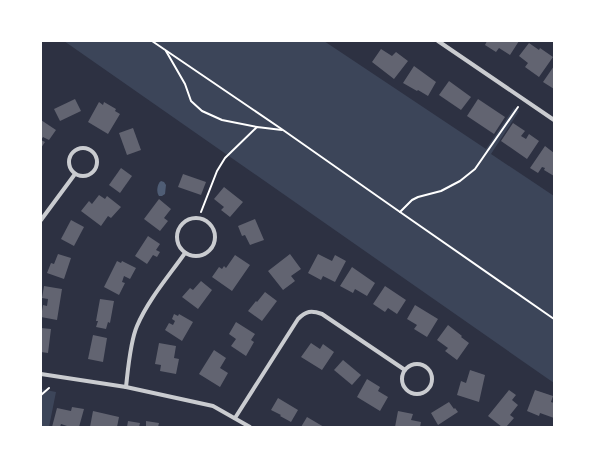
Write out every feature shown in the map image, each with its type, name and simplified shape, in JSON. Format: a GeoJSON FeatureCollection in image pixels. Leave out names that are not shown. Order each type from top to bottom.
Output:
{"type":"FeatureCollection","features":[{"type":"Feature","properties":{"kind":"street"},"geometry":{"type":"LineString","coordinates":[[438,41],[554,120]]}},
{"type":"Feature","properties":{"kind":"street"},"geometry":{"type":"LineString","coordinates":[[82,147],[91,150],[97,158],[96,168],[89,175],[84,176],[74,174],[69,165],[68,160],[70,156],[73,152],[82,147]]}},
{"type":"Feature","properties":{"kind":"street"},"geometry":{"type":"LineString","coordinates":[[41,220],[74,174]]}},
{"type":"Feature","properties":{"kind":"street"},"geometry":{"type":"LineString","coordinates":[[192,218],[204,220],[213,229],[215,241],[213,247],[203,255],[191,256],[185,253],[178,243],[177,237],[181,225],[192,218]]}},
{"type":"Feature","properties":{"kind":"street"},"geometry":{"type":"LineString","coordinates":[[126,388],[136,327],[148,305],[185,253]]}},
{"type":"Feature","properties":{"kind":"street"},"geometry":{"type":"LineString","coordinates":[[235,418],[298,319],[305,313],[312,311],[322,314],[405,370]]}},
{"type":"Feature","properties":{"kind":"street"},"geometry":{"type":"LineString","coordinates":[[419,364],[428,368],[432,377],[430,387],[422,393],[417,394],[408,391],[402,383],[402,374],[405,370],[409,366],[419,364]]}},
{"type":"Feature","properties":{"kind":"street"},"geometry":{"type":"LineString","coordinates":[[41,374],[126,388],[213,406],[250,427]]}},
{"type":"Feature","properties":{"kind":"path"},"geometry":{"type":"LineString","coordinates":[[152,41],[554,318]]}},
{"type":"Feature","properties":{"kind":"path"},"geometry":{"type":"LineString","coordinates":[[165,50],[185,84],[191,101],[202,111],[222,120],[257,127],[283,130]]}},
{"type":"Feature","properties":{"kind":"path"},"geometry":{"type":"LineString","coordinates":[[400,212],[412,200],[440,191],[460,181],[475,170],[518,107]]}},
{"type":"Feature","properties":{"kind":"path"},"geometry":{"type":"LineString","coordinates":[[201,212],[217,170],[225,158],[257,127]]}},
{"type":"Feature","properties":{"kind":"path"},"geometry":{"type":"LineString","coordinates":[[41,395],[49,388]]}},
{"type":"Feature","properties":{"kind":"shaded area"},"geometry":{"type":"Polygon","coordinates":[[[64,41],[324,41],[486,149],[514,108],[519,111],[491,154],[554,196],[554,383],[64,41]]]}},
{"type":"Feature","properties":{"kind":"shaded area"},"geometry":{"type":"Polygon","coordinates":[[[161,181],[166,185],[165,194],[159,196],[157,188],[161,181]]]}},
{"type":"Feature","properties":{"kind":"shaded area"},"geometry":{"type":"Polygon","coordinates":[[[41,389],[56,392],[49,427],[41,427],[41,389]]]}},
{"type":"Feature","properties":{"kind":"building"},"geometry":{"type":"Polygon","coordinates":[[[487,41],[519,41],[510,55],[499,48],[496,52],[485,45],[487,41]]]}},
{"type":"Feature","properties":{"kind":"building"},"geometry":{"type":"Polygon","coordinates":[[[529,43],[539,50],[540,48],[553,57],[539,77],[525,67],[528,63],[519,56],[529,43]]]}},
{"type":"Feature","properties":{"kind":"building"},"geometry":{"type":"Polygon","coordinates":[[[381,49],[392,56],[396,52],[408,61],[394,79],[372,62],[381,49]]]}},
{"type":"Feature","properties":{"kind":"building"},"geometry":{"type":"Polygon","coordinates":[[[414,66],[436,82],[428,96],[403,83],[414,66]]]}},
{"type":"Feature","properties":{"kind":"building"},"geometry":{"type":"Polygon","coordinates":[[[554,66],[554,89],[543,82],[554,66]]]}},
{"type":"Feature","properties":{"kind":"building"},"geometry":{"type":"Polygon","coordinates":[[[449,81],[471,97],[461,110],[439,95],[449,81]]]}},
{"type":"Feature","properties":{"kind":"building"},"geometry":{"type":"Polygon","coordinates":[[[75,99],[81,111],[60,121],[54,109],[75,99]]]}},
{"type":"Feature","properties":{"kind":"building"},"geometry":{"type":"Polygon","coordinates":[[[478,99],[505,117],[494,134],[467,116],[478,99]]]}},
{"type":"Feature","properties":{"kind":"building"},"geometry":{"type":"Polygon","coordinates":[[[99,102],[103,105],[104,102],[116,109],[115,111],[120,114],[108,134],[88,122],[99,102]]]}},
{"type":"Feature","properties":{"kind":"building"},"geometry":{"type":"Polygon","coordinates":[[[41,120],[56,130],[49,140],[43,137],[41,140],[41,120]]]}},
{"type":"Feature","properties":{"kind":"building"},"geometry":{"type":"Polygon","coordinates":[[[513,123],[525,131],[521,136],[526,139],[529,134],[539,141],[527,159],[501,141],[513,123]]]}},
{"type":"Feature","properties":{"kind":"building"},"geometry":{"type":"Polygon","coordinates":[[[133,128],[141,150],[127,155],[119,133],[133,128]]]}},
{"type":"Feature","properties":{"kind":"building"},"geometry":{"type":"Polygon","coordinates":[[[41,140],[45,142],[41,148],[41,140]]]}},
{"type":"Feature","properties":{"kind":"building"},"geometry":{"type":"Polygon","coordinates":[[[545,146],[554,153],[554,176],[542,167],[538,173],[530,168],[545,146]]]}},
{"type":"Feature","properties":{"kind":"building"},"geometry":{"type":"Polygon","coordinates":[[[121,168],[132,176],[120,193],[109,185],[121,168]]]}},
{"type":"Feature","properties":{"kind":"building"},"geometry":{"type":"Polygon","coordinates":[[[183,174],[206,182],[201,195],[178,187],[183,174]]]}},
{"type":"Feature","properties":{"kind":"building"},"geometry":{"type":"Polygon","coordinates":[[[224,187],[243,202],[230,217],[221,210],[224,207],[214,199],[224,187]]]}},
{"type":"Feature","properties":{"kind":"building"},"geometry":{"type":"Polygon","coordinates":[[[99,195],[105,199],[107,196],[121,207],[111,218],[108,216],[101,226],[81,211],[89,201],[92,204],[99,195]]]}},
{"type":"Feature","properties":{"kind":"building"},"geometry":{"type":"Polygon","coordinates":[[[159,199],[171,209],[164,218],[168,221],[160,231],[144,219],[159,199]]]}},
{"type":"Feature","properties":{"kind":"building"},"geometry":{"type":"Polygon","coordinates":[[[255,219],[264,240],[250,245],[245,235],[242,236],[238,226],[255,219]]]}},
{"type":"Feature","properties":{"kind":"building"},"geometry":{"type":"Polygon","coordinates":[[[71,220],[84,227],[74,246],[61,239],[71,220]]]}},
{"type":"Feature","properties":{"kind":"building"},"geometry":{"type":"Polygon","coordinates":[[[148,236],[160,244],[156,250],[160,252],[157,257],[153,255],[147,264],[135,256],[148,236]]]}},
{"type":"Feature","properties":{"kind":"building"},"geometry":{"type":"Polygon","coordinates":[[[58,254],[71,258],[64,279],[47,273],[51,263],[54,264],[58,254]]]}},
{"type":"Feature","properties":{"kind":"building"},"geometry":{"type":"Polygon","coordinates":[[[290,254],[301,269],[291,276],[295,281],[283,290],[268,271],[290,254]]]}},
{"type":"Feature","properties":{"kind":"building"},"geometry":{"type":"Polygon","coordinates":[[[318,254],[332,261],[335,255],[346,261],[335,282],[323,276],[321,280],[308,273],[318,254]]]}},
{"type":"Feature","properties":{"kind":"building"},"geometry":{"type":"Polygon","coordinates":[[[235,255],[250,265],[232,291],[212,277],[219,267],[222,269],[224,266],[226,268],[235,255]]]}},
{"type":"Feature","properties":{"kind":"building"},"geometry":{"type":"Polygon","coordinates":[[[117,261],[121,263],[122,261],[136,268],[130,279],[124,276],[122,282],[125,283],[119,295],[104,287],[117,261]]]}},
{"type":"Feature","properties":{"kind":"building"},"geometry":{"type":"Polygon","coordinates":[[[352,267],[375,283],[367,296],[355,289],[353,293],[340,286],[352,267]]]}},
{"type":"Feature","properties":{"kind":"building"},"geometry":{"type":"Polygon","coordinates":[[[201,281],[212,290],[198,309],[182,297],[190,288],[193,290],[201,281]]]}},
{"type":"Feature","properties":{"kind":"building"},"geometry":{"type":"Polygon","coordinates":[[[44,286],[62,289],[57,320],[41,317],[43,305],[47,306],[48,299],[42,298],[44,286]]]}},
{"type":"Feature","properties":{"kind":"building"},"geometry":{"type":"Polygon","coordinates":[[[385,286],[406,300],[397,314],[388,308],[385,312],[373,304],[385,286]]]}},
{"type":"Feature","properties":{"kind":"building"},"geometry":{"type":"Polygon","coordinates":[[[265,292],[277,301],[262,321],[248,311],[265,292]]]}},
{"type":"Feature","properties":{"kind":"building"},"geometry":{"type":"Polygon","coordinates":[[[100,299],[114,301],[110,323],[108,322],[106,329],[96,327],[100,299]]]}},
{"type":"Feature","properties":{"kind":"building"},"geometry":{"type":"Polygon","coordinates":[[[415,305],[438,319],[427,337],[414,329],[417,325],[407,319],[415,305]]]}},
{"type":"Feature","properties":{"kind":"building"},"geometry":{"type":"Polygon","coordinates":[[[174,314],[178,316],[179,314],[193,322],[182,341],[165,330],[169,323],[173,325],[175,321],[172,319],[174,314]]]}},
{"type":"Feature","properties":{"kind":"building"},"geometry":{"type":"Polygon","coordinates":[[[236,322],[255,334],[251,340],[254,342],[246,356],[231,346],[236,339],[229,334],[236,322]]]}},
{"type":"Feature","properties":{"kind":"building"},"geometry":{"type":"Polygon","coordinates":[[[448,325],[469,343],[457,360],[445,351],[448,348],[437,340],[448,325]]]}},
{"type":"Feature","properties":{"kind":"building"},"geometry":{"type":"Polygon","coordinates":[[[41,328],[51,329],[48,353],[41,352],[41,328]]]}},
{"type":"Feature","properties":{"kind":"building"},"geometry":{"type":"Polygon","coordinates":[[[93,335],[107,338],[103,362],[88,359],[93,335]]]}},
{"type":"Feature","properties":{"kind":"building"},"geometry":{"type":"Polygon","coordinates":[[[159,343],[176,346],[174,358],[179,359],[176,374],[160,371],[161,365],[155,364],[159,343]]]}},
{"type":"Feature","properties":{"kind":"building"},"geometry":{"type":"Polygon","coordinates":[[[311,343],[320,349],[323,344],[334,352],[322,370],[301,357],[311,343]]]}},
{"type":"Feature","properties":{"kind":"building"},"geometry":{"type":"Polygon","coordinates":[[[214,350],[226,358],[220,368],[228,373],[220,387],[199,374],[214,350]]]}},
{"type":"Feature","properties":{"kind":"building"},"geometry":{"type":"Polygon","coordinates":[[[343,360],[361,375],[352,385],[334,370],[343,360]]]}},
{"type":"Feature","properties":{"kind":"building"},"geometry":{"type":"Polygon","coordinates":[[[470,370],[485,375],[479,402],[457,395],[461,381],[466,383],[470,370]]]}},
{"type":"Feature","properties":{"kind":"building"},"geometry":{"type":"Polygon","coordinates":[[[367,379],[380,387],[378,391],[388,397],[380,411],[357,397],[367,379]]]}},
{"type":"Feature","properties":{"kind":"building"},"geometry":{"type":"Polygon","coordinates":[[[509,390],[516,395],[512,400],[518,405],[510,415],[514,418],[506,427],[502,427],[488,416],[509,390]]]}},
{"type":"Feature","properties":{"kind":"building"},"geometry":{"type":"Polygon","coordinates":[[[535,390],[553,396],[551,402],[554,403],[554,418],[540,413],[539,416],[527,411],[535,390]]]}},
{"type":"Feature","properties":{"kind":"building"},"geometry":{"type":"Polygon","coordinates":[[[278,398],[298,410],[291,422],[271,410],[278,398]]]}},
{"type":"Feature","properties":{"kind":"building"},"geometry":{"type":"Polygon","coordinates":[[[449,402],[458,412],[438,425],[431,413],[449,402]]]}},
{"type":"Feature","properties":{"kind":"building"},"geometry":{"type":"Polygon","coordinates":[[[72,407],[84,409],[79,427],[70,427],[61,424],[60,427],[52,427],[57,408],[71,411],[72,407]]]}},
{"type":"Feature","properties":{"kind":"building"},"geometry":{"type":"Polygon","coordinates":[[[93,411],[119,417],[117,427],[90,427],[93,411]]]}},
{"type":"Feature","properties":{"kind":"building"},"geometry":{"type":"Polygon","coordinates":[[[398,411],[413,414],[411,420],[421,422],[420,427],[395,427],[398,411]]]}},
{"type":"Feature","properties":{"kind":"building"},"geometry":{"type":"Polygon","coordinates":[[[307,417],[324,427],[301,427],[307,417]]]}},
{"type":"Feature","properties":{"kind":"building"},"geometry":{"type":"Polygon","coordinates":[[[128,421],[140,423],[139,427],[127,427],[128,421]]]}},
{"type":"Feature","properties":{"kind":"building"},"geometry":{"type":"Polygon","coordinates":[[[146,421],[159,423],[158,427],[146,427],[146,421]]]}}]}
